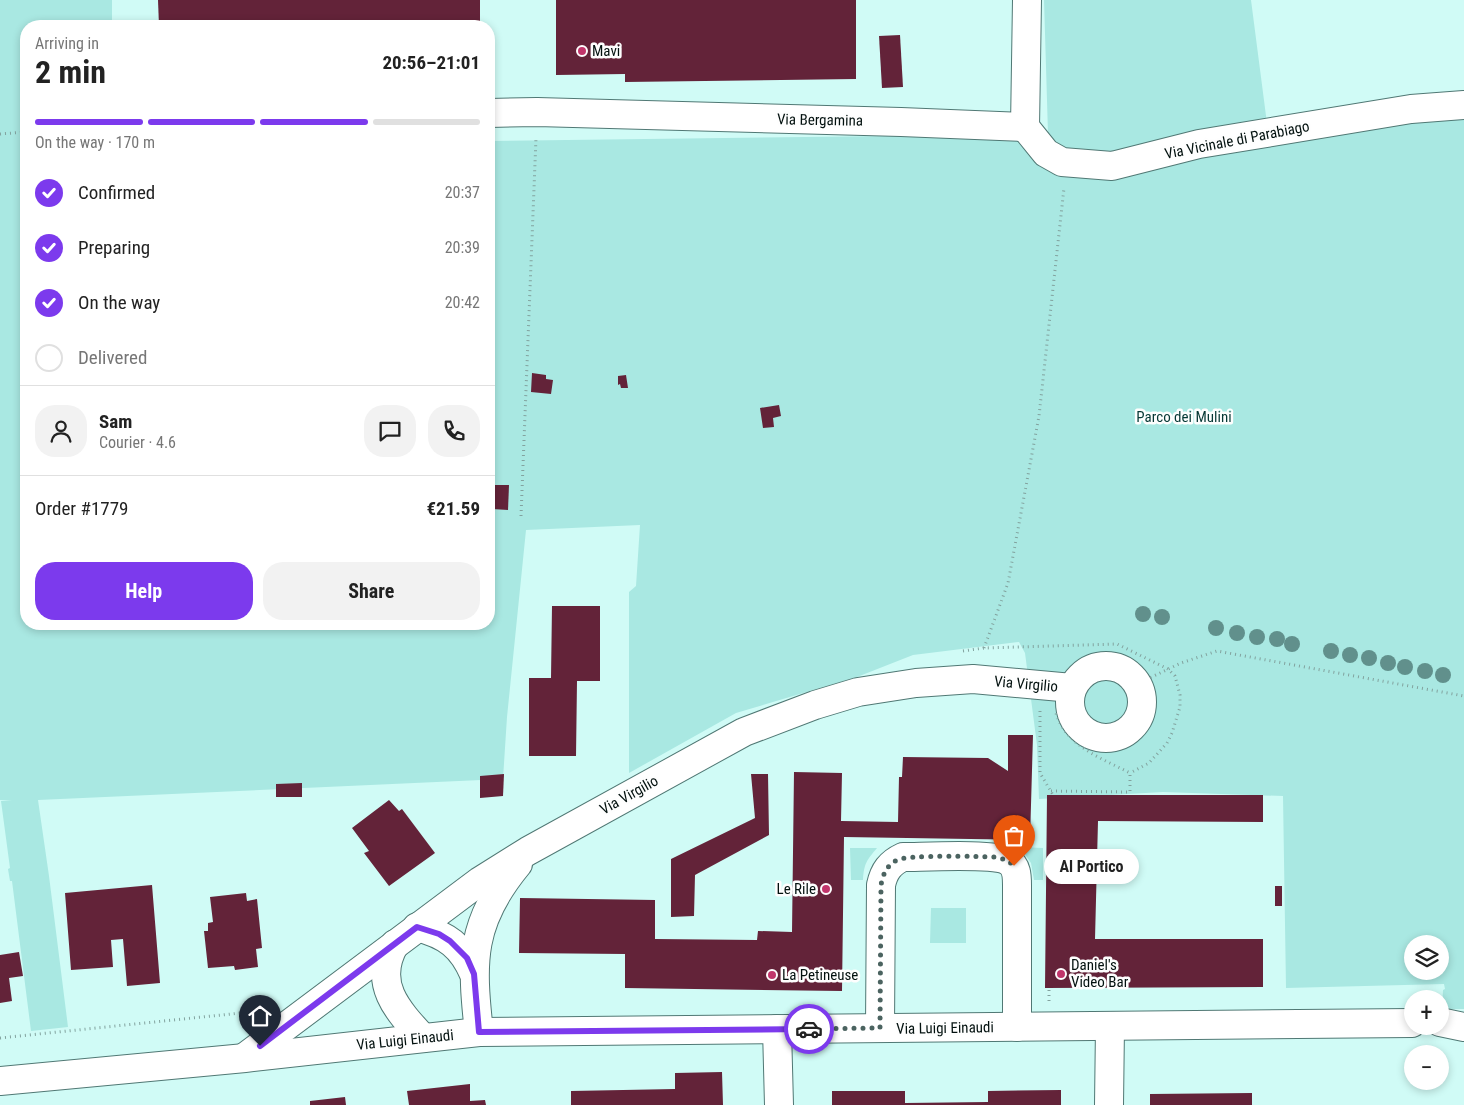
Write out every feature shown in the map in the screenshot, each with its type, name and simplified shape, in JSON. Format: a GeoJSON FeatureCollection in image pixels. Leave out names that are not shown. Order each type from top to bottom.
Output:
{"type":"FeatureCollection","features":[{"type":"Feature","properties":{"kind":"street"},"geometry":{"type":"LineString","coordinates":[[1025,127],[1027,0]]}},
{"type":"Feature","properties":{"kind":"street","name":"Via Vicinale di Parabiago"},"geometry":{"type":"LineString","coordinates":[[1025,127],[1046,153],[1062,162],[1112,166],[1199,144],[1411,109],[1464,105]]}},
{"type":"Feature","properties":{"kind":"street","name":"Via Bergamina"},"geometry":{"type":"LineString","coordinates":[[495,113],[537,112],[1025,127]]}},
{"type":"Feature","properties":{"kind":"street","name":"Via Virgilio"},"geometry":{"type":"LineString","coordinates":[[1096,666],[1118,667],[1128,672],[1137,684],[1143,701],[1141,713],[1135,724],[1127,732],[1116,737],[1093,736],[1075,722],[1070,711],[1072,688],[1078,678],[1096,666]]}},
{"type":"Feature","properties":{"kind":"street","name":"Via Virgilio"},"geometry":{"type":"LineString","coordinates":[[245,1058],[474,885],[528,851],[744,732],[858,692],[916,683],[973,679],[1040,689],[1072,688]]}},
{"type":"Feature","properties":{"kind":"street"},"geometry":{"type":"LineString","coordinates":[[479,1032],[474,974],[475,953],[480,931],[497,892],[528,851]]}},
{"type":"Feature","properties":{"kind":"street"},"geometry":{"type":"LineString","coordinates":[[880,1028],[881,885],[886,870],[895,861],[903,857],[993,857],[1009,861],[1014,866],[1017,874],[1017,1027]]}},
{"type":"Feature","properties":{"kind":"street"},"geometry":{"type":"LineString","coordinates":[[417,927],[439,934],[450,941],[467,958],[474,974]]}},
{"type":"Feature","properties":{"kind":"street"},"geometry":{"type":"LineString","coordinates":[[395,944],[389,954],[386,965],[385,977],[387,988],[401,1014],[423,1038]]}},
{"type":"Feature","properties":{"kind":"street","name":"Via Luigi Einaudi"},"geometry":{"type":"LineString","coordinates":[[0,1081],[245,1058],[479,1032],[1404,1023]]}},
{"type":"Feature","properties":{"kind":"street"},"geometry":{"type":"LineString","coordinates":[[1108,1105],[1110,1026]]}},
{"type":"Feature","properties":{"kind":"street"},"geometry":{"type":"LineString","coordinates":[[777,1029],[779,1105]]}},
{"type":"Feature","properties":{"kind":"path"},"geometry":{"type":"LineString","coordinates":[[521,516],[537,112]]}},
{"type":"Feature","properties":{"kind":"path"},"geometry":{"type":"LineString","coordinates":[[0,134],[20,132]]}},
{"type":"Feature","properties":{"kind":"path"},"geometry":{"type":"LineString","coordinates":[[973,679],[1008,584],[1018,534],[1039,416],[1062,200],[1069,162]]}},
{"type":"Feature","properties":{"kind":"path"},"geometry":{"type":"LineString","coordinates":[[1137,684],[1168,669],[1217,651],[1464,696]]}},
{"type":"Feature","properties":{"kind":"path"},"geometry":{"type":"LineString","coordinates":[[1130,773],[1149,763],[1159,753],[1167,743],[1177,721],[1180,695],[1175,676],[1168,669]]}},
{"type":"Feature","properties":{"kind":"path"},"geometry":{"type":"LineString","coordinates":[[1040,689],[1054,706],[1064,732],[1073,741],[1130,773]]}},
{"type":"Feature","properties":{"kind":"path"},"geometry":{"type":"LineString","coordinates":[[1040,689],[1040,773],[1052,793],[1130,792],[1130,773]]}},
{"type":"Feature","properties":{"kind":"path"},"geometry":{"type":"LineString","coordinates":[[0,1038],[266,1010]]}},
{"type":"Feature","properties":{"kind":"green space","name":"Parco dei Mulini"},"geometry":{"type":"Polygon","coordinates":[[[0,0],[112,0],[112,20],[20,20],[20,630],[495,630],[495,141],[1048,134],[1044,0],[1251,0],[1269,139],[1448,117],[1464,118],[1464,1009],[1449,1009],[1449,990],[1443,990],[1445,989],[1444,984],[1286,988],[1283,796],[1163,792],[1039,799],[1037,745],[1025,653],[1019,642],[913,655],[857,677],[736,713],[629,773],[629,592],[636,586],[640,525],[526,530],[507,717],[503,779],[38,800],[68,1027],[31,1031],[12,881],[10,881],[8,869],[10,868],[1,801],[12,800],[0,800],[0,0]]]}},
{"type":"Feature","properties":{"kind":"green space"},"geometry":{"type":"Polygon","coordinates":[[[1020,847],[1043,848],[1043,880],[1034,880],[1031,863],[1020,847]]]}},
{"type":"Feature","properties":{"kind":"green space"},"geometry":{"type":"Polygon","coordinates":[[[850,848],[877,848],[867,862],[863,880],[851,880],[850,848]]]}},
{"type":"Feature","properties":{"kind":"green space"},"geometry":{"type":"Polygon","coordinates":[[[931,908],[966,908],[966,943],[930,943],[931,908]]]}},
{"type":"Feature","properties":{"kind":"building"},"geometry":{"type":"Polygon","coordinates":[[[158,0],[480,0],[480,20],[159,20],[158,0]]]}},
{"type":"Feature","properties":{"kind":"building"},"geometry":{"type":"Polygon","coordinates":[[[556,0],[856,0],[856,79],[625,82],[625,74],[556,75],[556,0]]]}},
{"type":"Feature","properties":{"kind":"building"},"geometry":{"type":"Polygon","coordinates":[[[900,35],[903,87],[882,88],[879,36],[900,35]]]}},
{"type":"Feature","properties":{"kind":"building"},"geometry":{"type":"Polygon","coordinates":[[[532,373],[546,375],[546,379],[553,380],[551,394],[531,392],[532,373]]]}},
{"type":"Feature","properties":{"kind":"building"},"geometry":{"type":"Polygon","coordinates":[[[626,375],[628,388],[621,388],[620,384],[618,385],[618,376],[626,375]]]}},
{"type":"Feature","properties":{"kind":"building"},"geometry":{"type":"Polygon","coordinates":[[[779,405],[781,416],[773,418],[774,427],[763,428],[760,408],[779,405]]]}},
{"type":"Feature","properties":{"kind":"building"},"geometry":{"type":"Polygon","coordinates":[[[495,485],[509,485],[508,510],[495,509],[495,485]]]}},
{"type":"Feature","properties":{"kind":"building"},"geometry":{"type":"Polygon","coordinates":[[[552,606],[600,606],[600,681],[577,681],[576,756],[529,756],[529,678],[551,678],[552,606]]]}},
{"type":"Feature","properties":{"kind":"building"},"geometry":{"type":"Polygon","coordinates":[[[1008,735],[1033,735],[1030,840],[844,837],[842,991],[625,988],[625,954],[519,953],[520,898],[655,900],[655,939],[757,940],[758,931],[792,932],[794,772],[842,773],[841,821],[898,822],[899,777],[902,777],[903,757],[988,758],[1008,771],[1008,735]]]}},
{"type":"Feature","properties":{"kind":"building"},"geometry":{"type":"Polygon","coordinates":[[[504,774],[503,796],[480,798],[480,776],[504,774]]]}},
{"type":"Feature","properties":{"kind":"building"},"geometry":{"type":"Polygon","coordinates":[[[751,774],[768,774],[769,835],[695,875],[694,916],[671,917],[671,859],[755,818],[751,774]]]}},
{"type":"Feature","properties":{"kind":"building"},"geometry":{"type":"Polygon","coordinates":[[[302,783],[302,797],[276,797],[276,784],[302,783]]]}},
{"type":"Feature","properties":{"kind":"building"},"geometry":{"type":"Polygon","coordinates":[[[1047,795],[1263,795],[1263,822],[1098,821],[1095,939],[1263,939],[1263,987],[1045,988],[1047,795]]]}},
{"type":"Feature","properties":{"kind":"building"},"geometry":{"type":"Polygon","coordinates":[[[389,800],[399,811],[402,809],[435,853],[389,886],[364,853],[369,851],[352,828],[389,800]]]}},
{"type":"Feature","properties":{"kind":"building"},"geometry":{"type":"Polygon","coordinates":[[[152,885],[160,983],[127,986],[123,939],[111,940],[113,967],[71,970],[65,893],[152,885]]]}},
{"type":"Feature","properties":{"kind":"building"},"geometry":{"type":"Polygon","coordinates":[[[1275,886],[1282,886],[1282,906],[1275,906],[1275,886]]]}},
{"type":"Feature","properties":{"kind":"building"},"geometry":{"type":"Polygon","coordinates":[[[246,893],[247,901],[257,899],[262,948],[256,949],[258,967],[235,970],[234,966],[208,968],[204,931],[208,931],[208,923],[213,922],[210,897],[246,893]]]}},
{"type":"Feature","properties":{"kind":"building"},"geometry":{"type":"Polygon","coordinates":[[[19,952],[23,976],[9,978],[12,1001],[0,1003],[0,955],[19,952]]]}},
{"type":"Feature","properties":{"kind":"building"},"geometry":{"type":"Polygon","coordinates":[[[722,1072],[723,1105],[571,1105],[571,1091],[675,1089],[675,1073],[722,1072]]]}},
{"type":"Feature","properties":{"kind":"building"},"geometry":{"type":"Polygon","coordinates":[[[470,1084],[470,1101],[485,1100],[486,1105],[409,1105],[407,1091],[470,1084]]]}},
{"type":"Feature","properties":{"kind":"building"},"geometry":{"type":"Polygon","coordinates":[[[1061,1090],[1061,1105],[832,1105],[832,1091],[905,1091],[905,1103],[988,1102],[988,1091],[1061,1090]]]}},
{"type":"Feature","properties":{"kind":"building"},"geometry":{"type":"Polygon","coordinates":[[[1252,1093],[1252,1105],[1150,1105],[1150,1094],[1252,1093]]]}},
{"type":"Feature","properties":{"kind":"building"},"geometry":{"type":"Polygon","coordinates":[[[345,1097],[346,1105],[310,1105],[310,1101],[345,1097]]]}},
{"type":"Feature","properties":{"kind":"way so far"},"geometry":{"type":"LineString","coordinates":[[809,1029],[880,1028],[881,885],[882,877],[886,870],[895,861],[903,857],[993,857],[1009,861],[1014,866]]}},
{"type":"Feature","properties":{"kind":"place","name":"Mavi"},"geometry":{"type":"Point","coordinates":[582,51]}},
{"type":"Feature","properties":{"kind":"place","name":"Al Portico"},"geometry":{"type":"Point","coordinates":[1014,866]}},
{"type":"Feature","properties":{"kind":"place","name":"Le Rile"},"geometry":{"type":"Point","coordinates":[826,889]}},
{"type":"Feature","properties":{"kind":"place","name":"Daniel's Video Bar"},"geometry":{"type":"Point","coordinates":[1061,974]}},
{"type":"Feature","properties":{"kind":"place","name":"La Petineuse"},"geometry":{"type":"Point","coordinates":[772,975]}},
{"type":"Feature","properties":{"kind":"route"},"geometry":{"type":"LineString","coordinates":[[260,1046],[417,927],[439,934],[461,950],[467,958],[474,974],[479,1032],[809,1029]]}}]}
